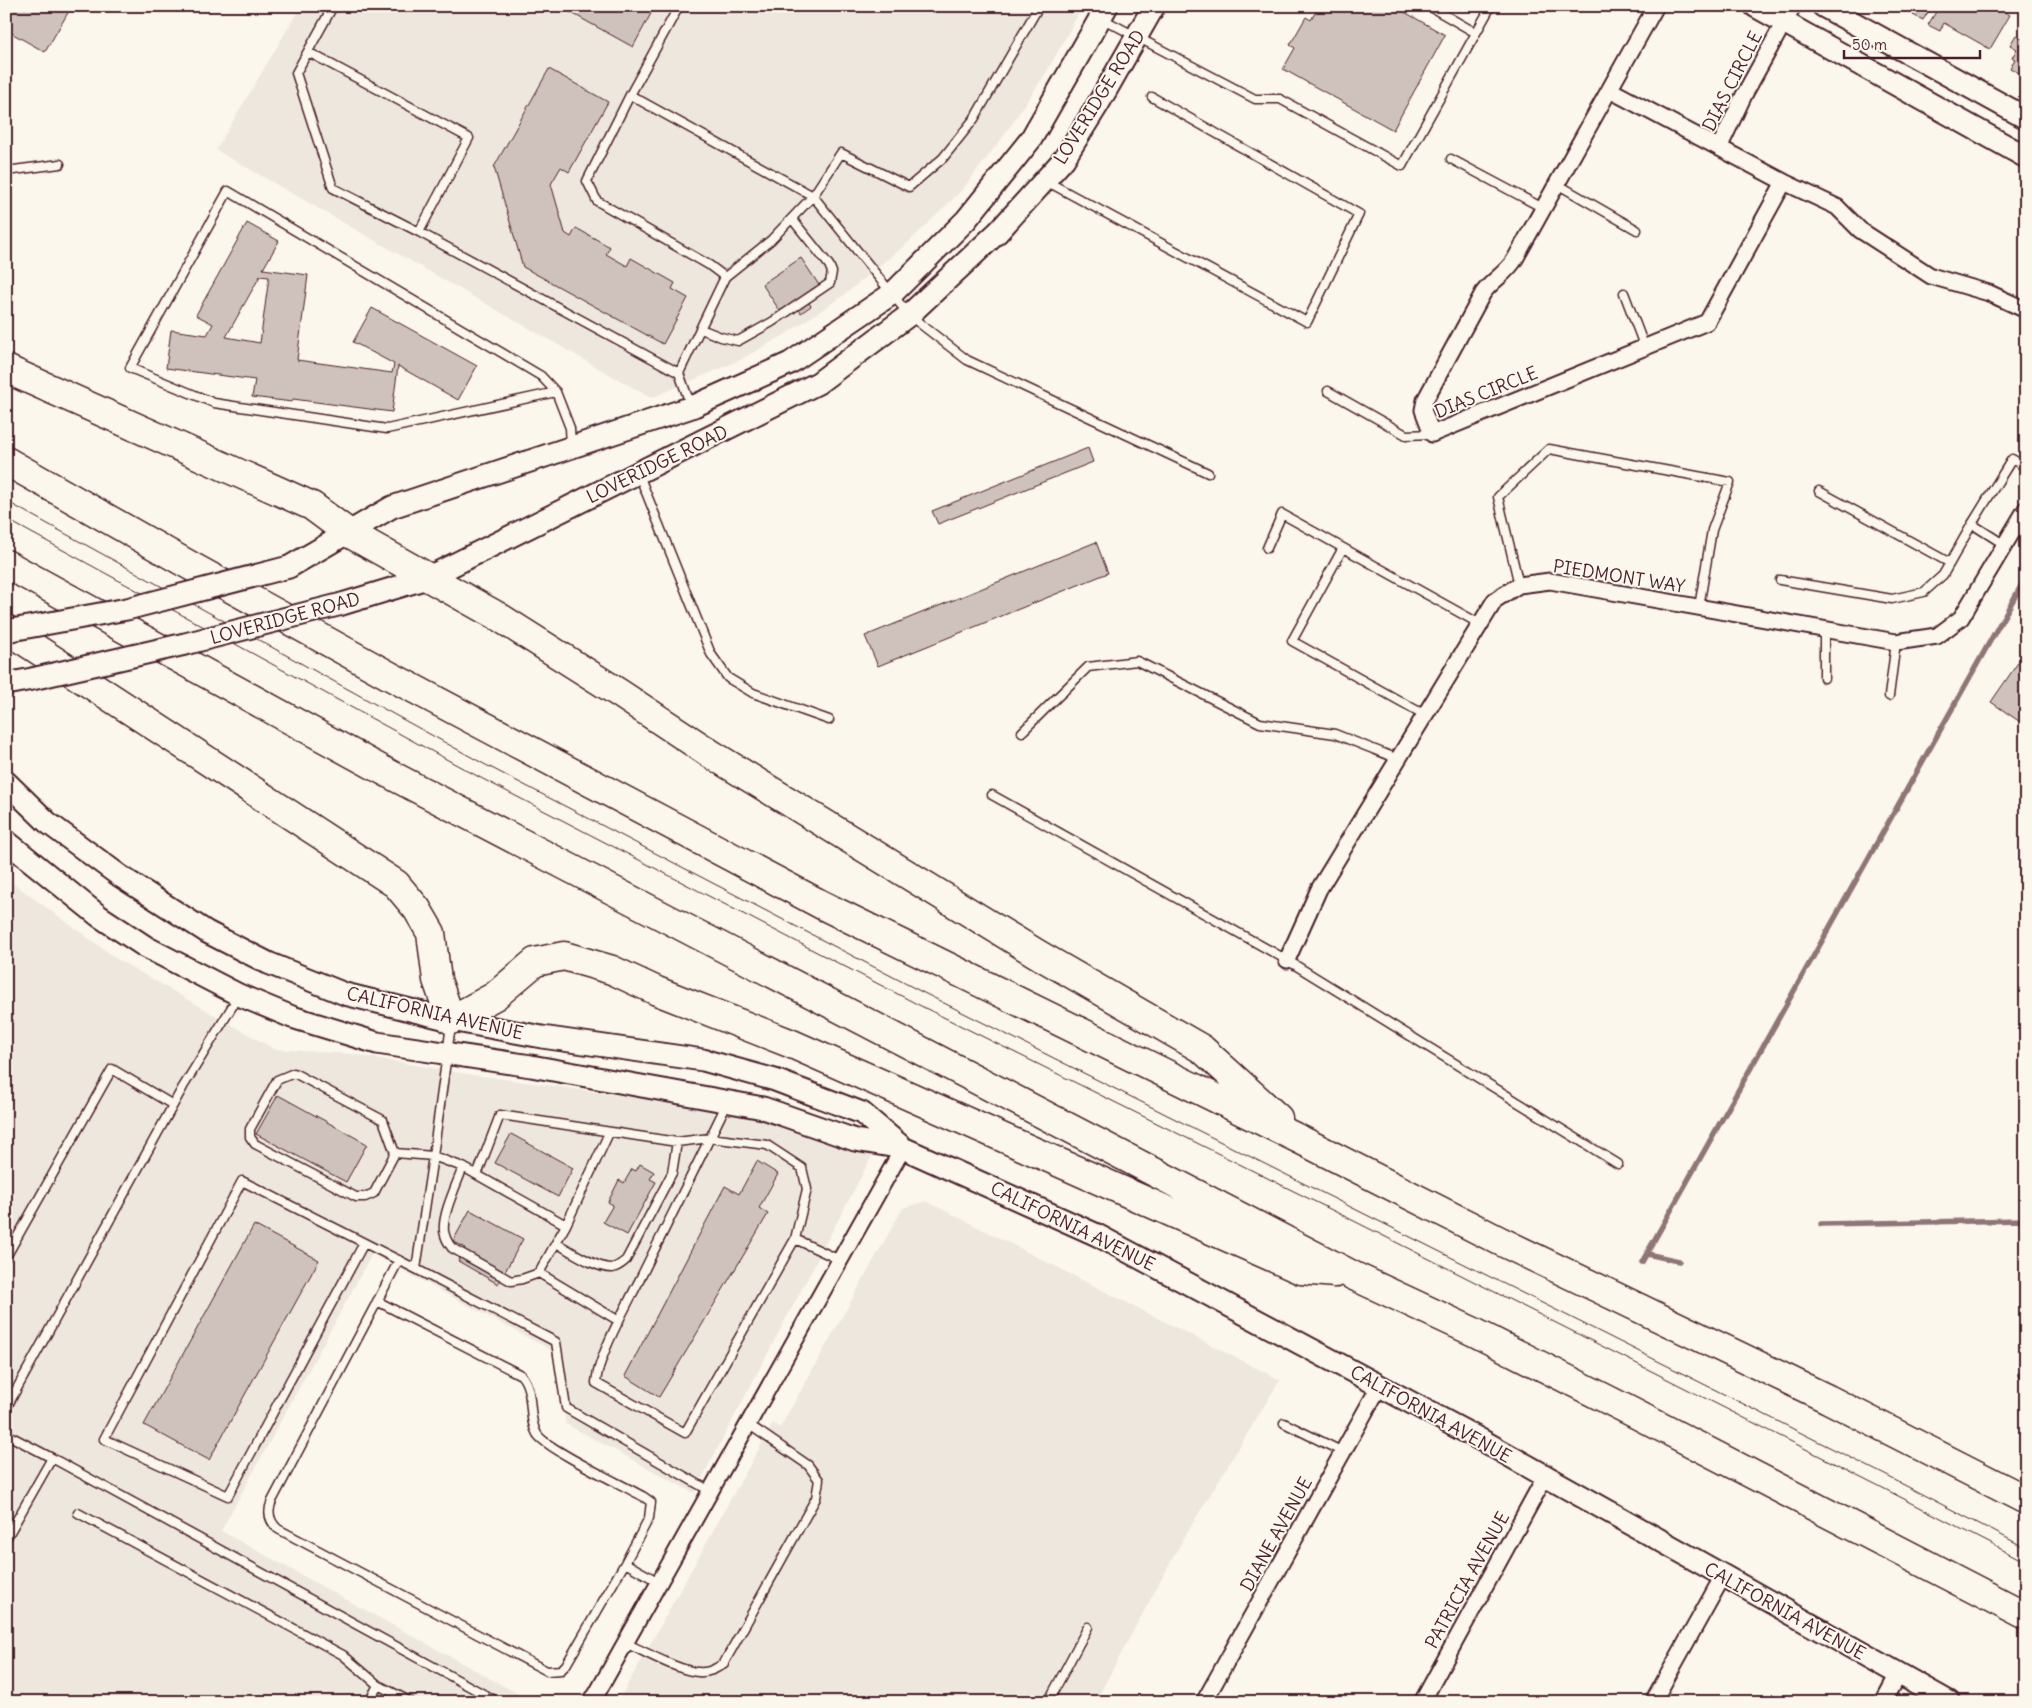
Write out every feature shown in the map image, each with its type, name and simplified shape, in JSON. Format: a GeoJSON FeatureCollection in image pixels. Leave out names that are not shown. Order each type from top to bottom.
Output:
{"type":"FeatureCollection","features":[{"type":"Feature","properties":{"kind":"highway"},"geometry":{"type":"LineString","coordinates":[[6,369],[312,506],[347,532],[499,617],[711,754],[1038,955],[1202,1049],[1301,1140]]}},
{"type":"Feature","properties":{"kind":"highway"},"geometry":{"type":"LineString","coordinates":[[6,461],[390,676],[822,905],[1301,1140],[1500,1241],[1828,1399],[2026,1500]]}},
{"type":"Feature","properties":{"kind":"highway"},"geometry":{"type":"LineString","coordinates":[[6,564],[397,778],[1354,1276],[1474,1332],[2026,1616]]}},
{"type":"Feature","properties":{"kind":"highway"},"geometry":{"type":"LineString","coordinates":[[6,630],[396,884],[417,909],[431,934],[437,980],[452,1020],[495,996],[535,962],[564,956],[612,970],[657,991],[792,1044],[1301,1270],[1354,1276]]}},
{"type":"Feature","properties":{"kind":"highway"},"geometry":{"type":"LineString","coordinates":[[1970,1586],[2026,1621]]}},
{"type":"Feature","properties":{"kind":"main road","name":"LOVERIDGE ROAD"},"geometry":{"type":"LineString","coordinates":[[6,684],[185,644],[342,604],[427,578],[818,383],[909,315],[998,232],[1069,151],[1154,6]]}},
{"type":"Feature","properties":{"kind":"main road"},"geometry":{"type":"LineString","coordinates":[[1755,6],[1789,14],[2026,156]]}},
{"type":"Feature","properties":{"kind":"main road"},"geometry":{"type":"LineString","coordinates":[[1823,6],[2026,118]]}},
{"type":"Feature","properties":{"kind":"main road","name":"LOVERIDGE ROAD"},"geometry":{"type":"LineString","coordinates":[[6,630],[127,609],[289,567],[392,507],[692,407],[790,363],[893,293],[966,220],[1031,139],[1104,12]]}},
{"type":"Feature","properties":{"kind":"main road","name":"CALIFORNIA AVENUE"},"geometry":{"type":"LineString","coordinates":[[6,782],[47,822],[120,876],[207,932],[268,963],[344,994],[452,1020],[542,1036],[703,1060],[775,1080],[862,1113],[903,1148]]}},
{"type":"Feature","properties":{"kind":"main road","name":"CALIFORNIA AVENUE"},"geometry":{"type":"LineString","coordinates":[[6,841],[107,921],[146,947],[239,995],[292,1016],[377,1042],[531,1066],[763,1108],[855,1140],[903,1148],[1097,1235],[1380,1385],[1949,1702]]}},
{"type":"Feature","properties":{"kind":"street","name":"DIAS CIRCLE"},"geometry":{"type":"LineString","coordinates":[[1610,90],[1784,182],[1707,322],[1432,434],[1424,410],[1425,400],[1483,293],[1511,266],[1656,6]]}},
{"type":"Feature","properties":{"kind":"street","name":"DIAS CIRCLE"},"geometry":{"type":"LineString","coordinates":[[1719,148],[1744,94],[1789,14]]}},
{"type":"Feature","properties":{"kind":"street"},"geometry":{"type":"LineString","coordinates":[[1784,182],[1837,207],[1860,230],[1930,276],[1989,293],[2026,310]]}},
{"type":"Feature","properties":{"kind":"street","name":"PIEDMONT WAY"},"geometry":{"type":"LineString","coordinates":[[1287,960],[1319,889],[1480,624],[1495,600],[1519,585],[1550,581],[1896,642],[1936,636],[1961,618],[2024,518]]}},
{"type":"Feature","properties":{"kind":"street"},"geometry":{"type":"LineString","coordinates":[[598,1700],[625,1643],[903,1148]]}},
{"type":"Feature","properties":{"kind":"street","name":"DIANE AVENUE"},"geometry":{"type":"LineString","coordinates":[[1204,1702],[1380,1385]]}},
{"type":"Feature","properties":{"kind":"street","name":"PATRICIA AVENUE"},"geometry":{"type":"LineString","coordinates":[[1422,1702],[1545,1477]]}},
{"type":"Feature","properties":{"kind":"street"},"geometry":{"type":"LineString","coordinates":[[1653,1702],[1723,1576]]}},
{"type":"Feature","properties":{"kind":"street"},"geometry":{"type":"LineString","coordinates":[[1883,1702],[1898,1674]]}},
{"type":"Feature","properties":{"kind":"lane"},"geometry":{"type":"LineString","coordinates":[[333,6],[296,73],[333,188],[679,373],[692,407]]}},
{"type":"Feature","properties":{"kind":"lane"},"geometry":{"type":"LineString","coordinates":[[679,6],[630,95],[587,181],[597,200],[709,265],[725,277]]}},
{"type":"Feature","properties":{"kind":"lane"},"geometry":{"type":"LineString","coordinates":[[679,373],[725,277],[771,240],[814,196],[841,152],[909,187],[943,158],[974,119],[1039,6]]}},
{"type":"Feature","properties":{"kind":"lane"},"geometry":{"type":"LineString","coordinates":[[1429,6],[1476,33]]}},
{"type":"Feature","properties":{"kind":"lane"},"geometry":{"type":"LineString","coordinates":[[1104,12],[1137,37],[1255,99],[1280,99],[1402,166],[1491,6]]}},
{"type":"Feature","properties":{"kind":"lane"},"geometry":{"type":"LineString","coordinates":[[308,52],[469,138],[418,232]]}},
{"type":"Feature","properties":{"kind":"lane"},"geometry":{"type":"LineString","coordinates":[[630,95],[814,196],[909,315],[967,360],[1208,473]]}},
{"type":"Feature","properties":{"kind":"lane"},"geometry":{"type":"LineString","coordinates":[[1044,180],[1307,322],[1359,214],[1152,97]]}},
{"type":"Feature","properties":{"kind":"lane"},"geometry":{"type":"LineString","coordinates":[[1451,159],[1543,208]]}},
{"type":"Feature","properties":{"kind":"lane"},"geometry":{"type":"LineString","coordinates":[[6,171],[60,164]]}},
{"type":"Feature","properties":{"kind":"lane"},"geometry":{"type":"LineString","coordinates":[[1557,184],[1637,230]]}},
{"type":"Feature","properties":{"kind":"lane"},"geometry":{"type":"LineString","coordinates":[[556,392],[387,429],[214,403],[130,368],[228,191],[541,376],[556,392],[570,428],[571,448]]}},
{"type":"Feature","properties":{"kind":"lane"},"geometry":{"type":"LineString","coordinates":[[701,329],[738,341],[772,322],[830,283],[832,272],[829,265],[792,219]]}},
{"type":"Feature","properties":{"kind":"lane"},"geometry":{"type":"LineString","coordinates":[[1624,293],[1645,348]]}},
{"type":"Feature","properties":{"kind":"lane"},"geometry":{"type":"LineString","coordinates":[[1328,391],[1406,435],[1432,434]]}},
{"type":"Feature","properties":{"kind":"lane"},"geometry":{"type":"LineString","coordinates":[[1519,585],[1498,497],[1549,449],[1730,482],[1712,530],[1699,607]]}},
{"type":"Feature","properties":{"kind":"lane"},"geometry":{"type":"LineString","coordinates":[[1780,580],[1892,598],[1924,592],[1943,575],[2012,459],[2026,467]]}},
{"type":"Feature","properties":{"kind":"lane"},"geometry":{"type":"LineString","coordinates":[[638,473],[711,654],[728,678],[753,693],[829,720]]}},
{"type":"Feature","properties":{"kind":"lane"},"geometry":{"type":"LineString","coordinates":[[1820,491],[1950,563]]}},
{"type":"Feature","properties":{"kind":"lane"},"geometry":{"type":"LineString","coordinates":[[1267,548],[1282,514],[1480,624]]}},
{"type":"Feature","properties":{"kind":"lane"},"geometry":{"type":"LineString","coordinates":[[1972,524],[2006,545]]}},
{"type":"Feature","properties":{"kind":"lane"},"geometry":{"type":"LineString","coordinates":[[1343,548],[1292,641],[1425,715]]}},
{"type":"Feature","properties":{"kind":"lane"},"geometry":{"type":"LineString","coordinates":[[1824,629],[1824,678]]}},
{"type":"Feature","properties":{"kind":"lane"},"geometry":{"type":"LineString","coordinates":[[1888,696],[1896,642]]}},
{"type":"Feature","properties":{"kind":"lane"},"geometry":{"type":"LineString","coordinates":[[1022,732],[1088,667],[1137,661],[1260,723],[1335,734],[1398,759]]}},
{"type":"Feature","properties":{"kind":"lane"},"geometry":{"type":"LineString","coordinates":[[992,794],[1287,960],[1618,1164]]}},
{"type":"Feature","properties":{"kind":"lane"},"geometry":{"type":"LineString","coordinates":[[9,1403],[173,1105],[239,995]]}},
{"type":"Feature","properties":{"kind":"lane"},"geometry":{"type":"LineString","coordinates":[[416,1269],[452,1020]]}},
{"type":"Feature","properties":{"kind":"lane"},"geometry":{"type":"LineString","coordinates":[[6,1257],[112,1069],[173,1105]]}},
{"type":"Feature","properties":{"kind":"lane"},"geometry":{"type":"LineString","coordinates":[[294,1073],[383,1120],[395,1153],[374,1193],[356,1198],[255,1144],[250,1137],[250,1129],[277,1080],[294,1073]]}},
{"type":"Feature","properties":{"kind":"lane"},"geometry":{"type":"LineString","coordinates":[[477,1175],[500,1115],[677,1142],[710,1138],[767,1145],[802,1168],[807,1190],[795,1239],[685,1432],[596,1383],[597,1372],[619,1321],[710,1138],[728,1101]]}},
{"type":"Feature","properties":{"kind":"lane"},"geometry":{"type":"LineString","coordinates":[[463,1167],[445,1218],[446,1240],[452,1248],[511,1281],[522,1280],[539,1272],[566,1225],[609,1133]]}},
{"type":"Feature","properties":{"kind":"lane"},"geometry":{"type":"LineString","coordinates":[[556,1243],[601,1266],[618,1267],[626,1260],[672,1173],[677,1142]]}},
{"type":"Feature","properties":{"kind":"lane"},"geometry":{"type":"LineString","coordinates":[[395,1153],[433,1156],[463,1167],[566,1225]]}},
{"type":"Feature","properties":{"kind":"lane"},"geometry":{"type":"LineString","coordinates":[[364,1243],[228,1496],[104,1439],[242,1181],[399,1260],[556,1342],[566,1408],[710,1491]]}},
{"type":"Feature","properties":{"kind":"lane"},"geometry":{"type":"LineString","coordinates":[[795,1239],[840,1260]]}},
{"type":"Feature","properties":{"kind":"lane"},"geometry":{"type":"LineString","coordinates":[[377,1301],[521,1375],[528,1387],[537,1434],[552,1447],[651,1502],[649,1518],[625,1563],[566,1665],[561,1670],[547,1671],[304,1543],[273,1524],[269,1513],[272,1501],[377,1301],[399,1260]]}},
{"type":"Feature","properties":{"kind":"lane"},"geometry":{"type":"LineString","coordinates":[[539,1272],[619,1321]]}},
{"type":"Feature","properties":{"kind":"lane"},"geometry":{"type":"LineString","coordinates":[[1284,1423],[1343,1452]]}},
{"type":"Feature","properties":{"kind":"lane"},"geometry":{"type":"LineString","coordinates":[[625,1643],[682,1668],[698,1672],[713,1671],[724,1663],[816,1498],[819,1480],[808,1465],[748,1424]]}},
{"type":"Feature","properties":{"kind":"lane"},"geometry":{"type":"LineString","coordinates":[[6,1434],[498,1702]]}},
{"type":"Feature","properties":{"kind":"lane"},"geometry":{"type":"LineString","coordinates":[[6,1539],[52,1458]]}},
{"type":"Feature","properties":{"kind":"lane"},"geometry":{"type":"LineString","coordinates":[[78,1513],[343,1655],[378,1685],[411,1702]]}},
{"type":"Feature","properties":{"kind":"lane"},"geometry":{"type":"LineString","coordinates":[[625,1563],[659,1582]]}},
{"type":"Feature","properties":{"kind":"lane"},"geometry":{"type":"LineString","coordinates":[[1048,1702],[1088,1627]]}},
{"type":"Feature","properties":{"kind":"lane"},"geometry":{"type":"LineString","coordinates":[[369,1702],[378,1685]]}},
{"type":"Feature","properties":{"kind":"shaded area"},"geometry":{"type":"Polygon","coordinates":[[[301,6],[1083,6],[1046,73],[1003,137],[961,191],[910,241],[844,295],[786,334],[740,360],[651,398],[216,150],[301,6]]]}},
{"type":"Feature","properties":{"kind":"shaded area"},"geometry":{"type":"Polygon","coordinates":[[[6,878],[117,959],[274,1049],[351,1054],[467,1074],[762,1115],[872,1156],[694,1493],[566,1424],[553,1351],[372,1254],[221,1531],[533,1702],[6,1702],[6,878]]]}},
{"type":"Feature","properties":{"kind":"shaded area"},"geometry":{"type":"Polygon","coordinates":[[[926,1201],[1280,1380],[1182,1541],[1095,1702],[618,1702],[773,1423],[780,1428],[903,1208],[926,1201]]]}},
{"type":"Feature","properties":{"kind":"building"},"geometry":{"type":"Polygon","coordinates":[[[6,6],[61,6],[69,11],[45,52],[6,30],[6,6]]]}},
{"type":"Feature","properties":{"kind":"building"},"geometry":{"type":"Polygon","coordinates":[[[559,6],[655,6],[633,47],[559,6]]]}},
{"type":"Feature","properties":{"kind":"building"},"geometry":{"type":"Polygon","coordinates":[[[1319,6],[1394,6],[1445,35],[1393,130],[1283,69],[1295,48],[1290,45],[1306,17],[1311,20],[1319,6]]]}},
{"type":"Feature","properties":{"kind":"building"},"geometry":{"type":"Polygon","coordinates":[[[1914,6],[1994,6],[2010,15],[1990,49],[1944,23],[1940,31],[1928,25],[1937,10],[1931,7],[1923,20],[1913,15],[1917,8],[1914,6]]]}},
{"type":"Feature","properties":{"kind":"building"},"geometry":{"type":"Polygon","coordinates":[[[2016,35],[2026,41],[2026,77],[2010,68],[2015,59],[2012,58],[2017,49],[2010,45],[2016,35]]]}},
{"type":"Feature","properties":{"kind":"building"},"geometry":{"type":"Polygon","coordinates":[[[549,69],[608,102],[569,172],[561,167],[551,184],[565,233],[571,237],[576,228],[610,247],[606,254],[627,266],[631,258],[675,283],[672,289],[688,298],[663,344],[523,267],[494,167],[549,69]]]}},
{"type":"Feature","properties":{"kind":"building"},"geometry":{"type":"Polygon","coordinates":[[[247,223],[279,241],[263,269],[308,275],[297,360],[392,373],[394,364],[353,342],[372,308],[477,366],[458,400],[398,366],[392,412],[293,399],[292,402],[252,397],[255,380],[166,368],[171,330],[207,335],[213,324],[196,315],[247,223]],[[260,276],[226,337],[260,343],[269,277],[260,276]]]}},
{"type":"Feature","properties":{"kind":"building"},"geometry":{"type":"Polygon","coordinates":[[[801,258],[819,285],[804,295],[811,306],[801,313],[794,302],[780,311],[762,284],[801,258]]]}},
{"type":"Feature","properties":{"kind":"building"},"geometry":{"type":"Polygon","coordinates":[[[1088,448],[1093,462],[938,524],[932,511],[1088,448]]]}},
{"type":"Feature","properties":{"kind":"building"},"geometry":{"type":"Polygon","coordinates":[[[1096,542],[1108,573],[878,666],[865,636],[1096,542]]]}},
{"type":"Feature","properties":{"kind":"building"},"geometry":{"type":"Polygon","coordinates":[[[2026,651],[2026,726],[1991,702],[2026,651]]]}},
{"type":"Feature","properties":{"kind":"building"},"geometry":{"type":"Polygon","coordinates":[[[278,1095],[367,1144],[346,1182],[256,1134],[278,1095]]]}},
{"type":"Feature","properties":{"kind":"building"},"geometry":{"type":"Polygon","coordinates":[[[511,1134],[573,1168],[558,1197],[495,1163],[511,1134]]]}},
{"type":"Feature","properties":{"kind":"building"},"geometry":{"type":"Polygon","coordinates":[[[757,1161],[778,1174],[759,1208],[768,1214],[659,1397],[625,1376],[725,1186],[739,1194],[757,1161]]]}},
{"type":"Feature","properties":{"kind":"building"},"geometry":{"type":"Polygon","coordinates":[[[640,1164],[654,1172],[650,1179],[656,1182],[627,1235],[603,1222],[613,1205],[608,1202],[619,1180],[624,1183],[632,1169],[636,1171],[640,1164]]]}},
{"type":"Feature","properties":{"kind":"building"},"geometry":{"type":"Polygon","coordinates":[[[470,1210],[523,1239],[498,1284],[458,1261],[465,1248],[453,1241],[470,1210]]]}},
{"type":"Feature","properties":{"kind":"building"},"geometry":{"type":"Polygon","coordinates":[[[254,1225],[319,1260],[209,1460],[144,1425],[254,1225]]]}},
{"type":"Feature","properties":{"kind":"waterway"},"geometry":{"type":"LineString","coordinates":[[1642,1262],[2026,577]]}},
{"type":"Feature","properties":{"kind":"waterway"},"geometry":{"type":"LineString","coordinates":[[1821,1224],[2026,1220]]}},
{"type":"Feature","properties":{"kind":"waterway"},"geometry":{"type":"LineString","coordinates":[[1647,1254],[1679,1261]]}},
{"type":"Feature","properties":{"kind":"tram line"},"geometry":{"type":"LineString","coordinates":[[6,501],[484,764],[922,992],[1883,1474],[2026,1548]]}},
{"type":"Feature","properties":{"kind":"tram line"},"geometry":{"type":"LineString","coordinates":[[6,519],[479,777],[917,1004],[1358,1223],[2026,1562]]}},
{"type":"Feature","properties":{"kind":"railway"},"geometry":{"type":"LineString","coordinates":[[2020,1375],[2026,1374]]}}]}
